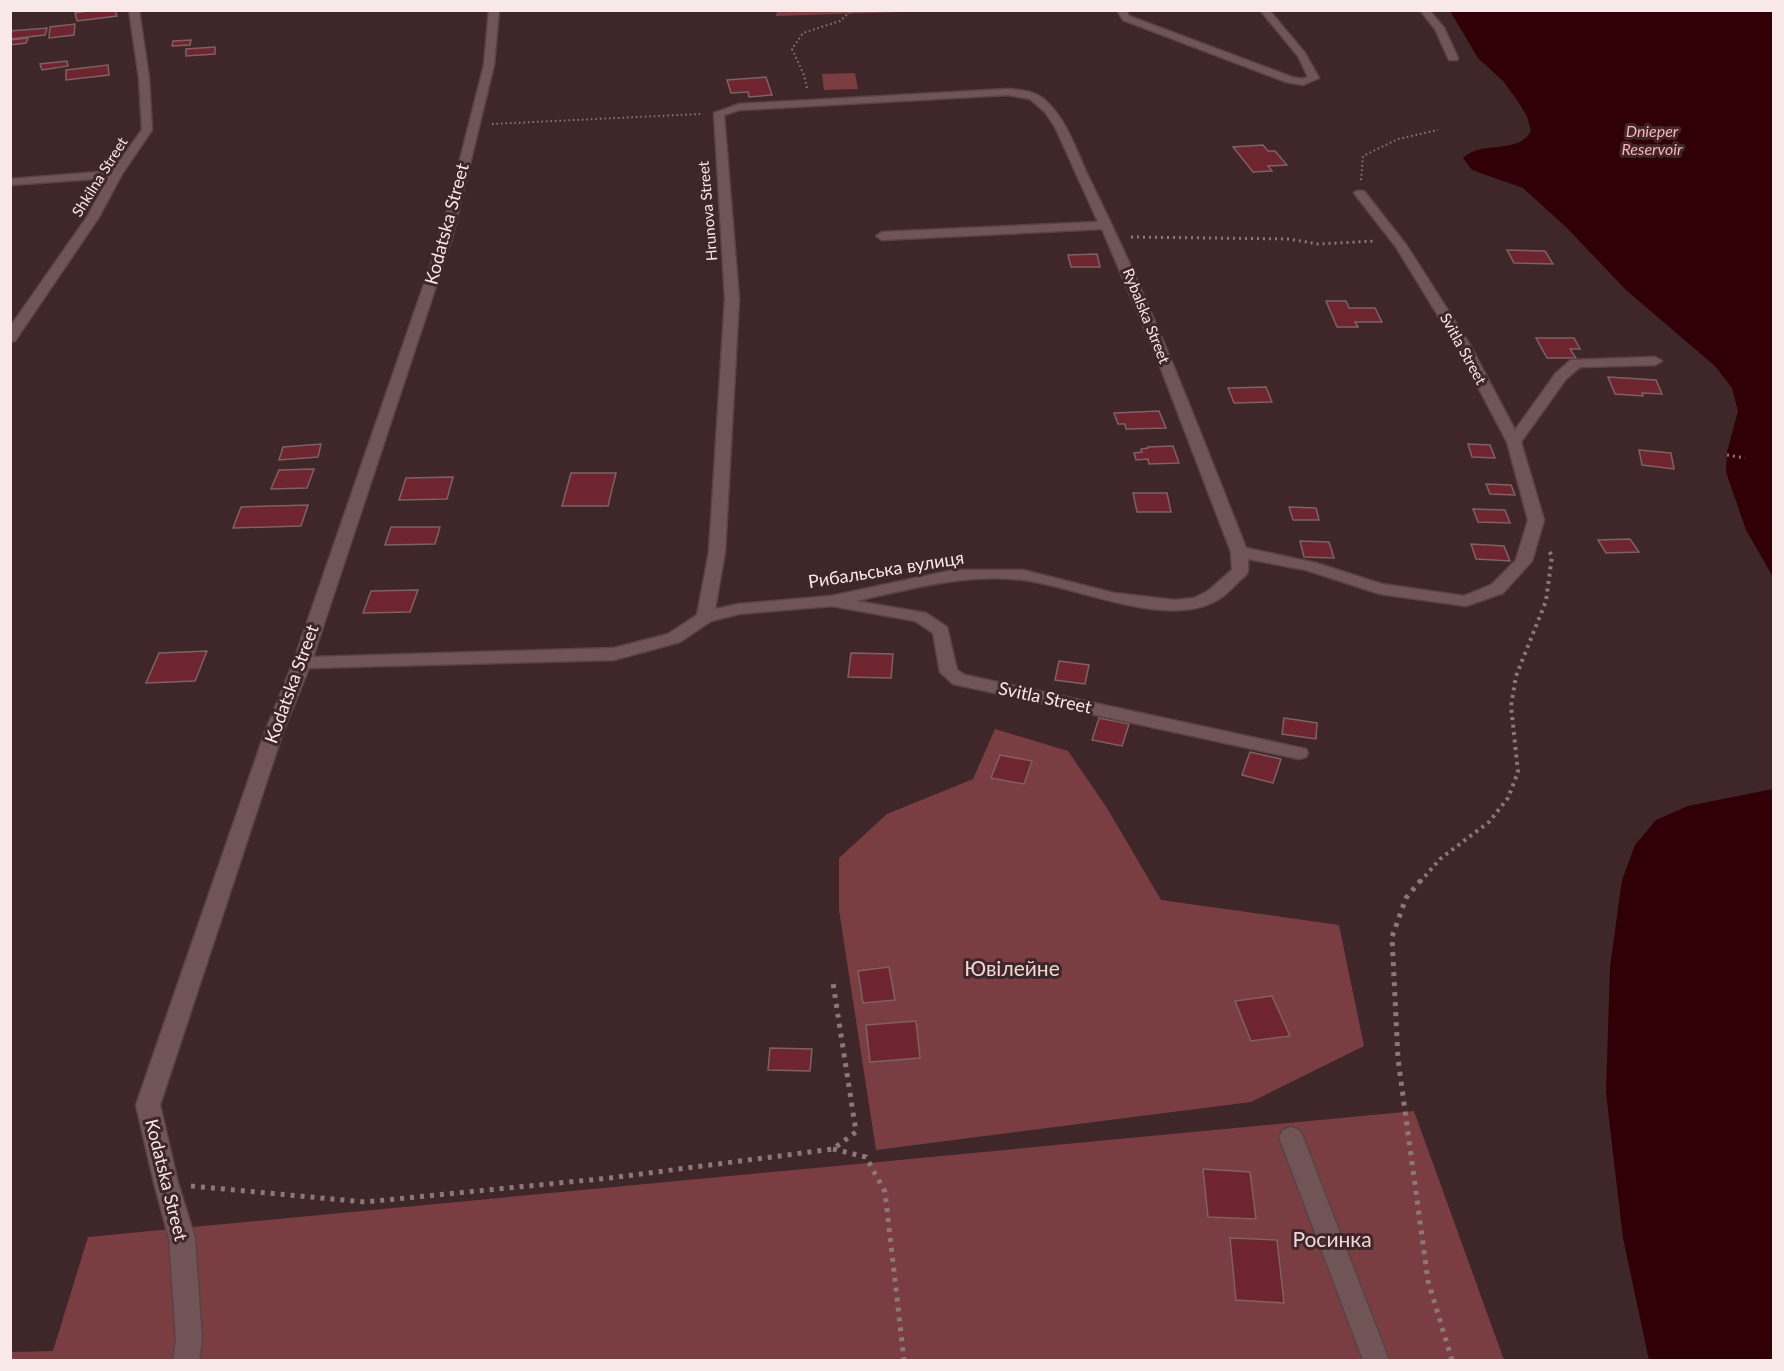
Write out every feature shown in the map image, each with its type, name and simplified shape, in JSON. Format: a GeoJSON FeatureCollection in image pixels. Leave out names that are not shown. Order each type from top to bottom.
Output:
{"type":"FeatureCollection","features":[{"type":"Feature","properties":{"kind":"street","name":"Shkilna Street"},"geometry":{"type":"LineString","coordinates":[[10,338],[93,218],[116,174],[147,130],[144,78],[134,10]]}},
{"type":"Feature","properties":{"kind":"street","name":"Kodatska Street"},"geometry":{"type":"LineString","coordinates":[[186,1360],[189,1340],[182,1238],[166,1184],[148,1105],[274,732],[302,663],[446,238],[489,65],[494,10]]}},
{"type":"Feature","properties":{"kind":"street"},"geometry":{"type":"LineString","coordinates":[[1121,10],[1126,18],[1290,80],[1303,82],[1314,78],[1302,55],[1264,10]]}},
{"type":"Feature","properties":{"kind":"street"},"geometry":{"type":"LineString","coordinates":[[1424,10],[1439,28],[1453,58]]}},
{"type":"Feature","properties":{"kind":"street","name":"Rybalska Street"},"geometry":{"type":"LineString","coordinates":[[810,103],[1008,92],[1029,93],[1042,103],[1057,121],[1109,231],[1164,359],[1239,552]]}},
{"type":"Feature","properties":{"kind":"street"},"geometry":{"type":"LineString","coordinates":[[719,113],[739,107],[810,103]]}},
{"type":"Feature","properties":{"kind":"street","name":"Hrunova Street"},"geometry":{"type":"LineString","coordinates":[[705,617],[717,552],[732,299],[719,113]]}},
{"type":"Feature","properties":{"kind":"street"},"geometry":{"type":"LineString","coordinates":[[10,182],[116,174]]}},
{"type":"Feature","properties":{"kind":"street","name":"Svitla Street"},"geometry":{"type":"LineString","coordinates":[[1360,193],[1396,240],[1463,345],[1514,442],[1536,520]]}},
{"type":"Feature","properties":{"kind":"street"},"geometry":{"type":"LineString","coordinates":[[882,236],[1109,231]]}},
{"type":"Feature","properties":{"kind":"street"},"geometry":{"type":"LineString","coordinates":[[1514,442],[1561,376],[1576,363],[1655,361]]}},
{"type":"Feature","properties":{"kind":"street"},"geometry":{"type":"LineString","coordinates":[[831,602],[952,575],[1023,575],[1114,598],[1175,605],[1197,603],[1214,595],[1240,571],[1239,552],[1310,566],[1380,589],[1466,602],[1497,589],[1524,561],[1536,520]]}},
{"type":"Feature","properties":{"kind":"street","name":"Рибальська вулиця"},"geometry":{"type":"LineString","coordinates":[[705,617],[739,609],[831,602]]}},
{"type":"Feature","properties":{"kind":"street","name":"Svitla Street"},"geometry":{"type":"LineString","coordinates":[[831,602],[920,617],[941,631],[949,672],[958,680],[1299,753]]}},
{"type":"Feature","properties":{"kind":"street"},"geometry":{"type":"LineString","coordinates":[[302,663],[614,654],[674,638],[705,617]]}},
{"type":"Feature","properties":{"kind":"street"},"geometry":{"type":"LineString","coordinates":[[1291,1137],[1376,1360]]}},
{"type":"Feature","properties":{"kind":"path"},"geometry":{"type":"LineString","coordinates":[[810,103],[804,75],[792,49],[803,33],[840,21],[852,10]]}},
{"type":"Feature","properties":{"kind":"path"},"geometry":{"type":"LineString","coordinates":[[474,124],[719,113]]}},
{"type":"Feature","properties":{"kind":"path"},"geometry":{"type":"LineString","coordinates":[[1360,193],[1363,156],[1398,139],[1438,130]]}},
{"type":"Feature","properties":{"kind":"path"},"geometry":{"type":"LineString","coordinates":[[1109,231],[1289,239],[1318,244],[1396,240]]}},
{"type":"Feature","properties":{"kind":"path"},"geometry":{"type":"LineString","coordinates":[[1727,455],[1745,458]]}},
{"type":"Feature","properties":{"kind":"path"},"geometry":{"type":"LineString","coordinates":[[1452,1360],[1428,1281],[1398,1059],[1392,937],[1406,898],[1440,859],[1489,822],[1508,798],[1518,772],[1510,706],[1516,676],[1546,601],[1552,556],[1536,520]]}},
{"type":"Feature","properties":{"kind":"path"},"geometry":{"type":"LineString","coordinates":[[833,983],[856,1132],[833,1149]]}},
{"type":"Feature","properties":{"kind":"path"},"geometry":{"type":"LineString","coordinates":[[166,1184],[365,1203],[610,1178],[833,1149],[866,1157],[885,1192],[904,1360]]}},
{"type":"Feature","properties":{"kind":"green space"},"geometry":{"type":"Polygon","coordinates":[[[777,10],[936,10],[936,11],[776,16],[777,10]]]}},
{"type":"Feature","properties":{"kind":"green space"},"geometry":{"type":"Polygon","coordinates":[[[855,73],[858,89],[824,90],[822,74],[855,73]]]}},
{"type":"Feature","properties":{"kind":"green space","name":"Ювілейне"},"geometry":{"type":"Polygon","coordinates":[[[995,729],[1068,751],[1107,808],[1161,900],[1339,925],[1364,1046],[1251,1102],[876,1150],[839,910],[839,858],[887,814],[973,779],[995,729]]]}},
{"type":"Feature","properties":{"kind":"green space","name":"Росинка"},"geometry":{"type":"Polygon","coordinates":[[[1414,1111],[1504,1360],[11,1360],[10,1352],[53,1351],[88,1237],[1414,1111]]]}},
{"type":"Feature","properties":{"kind":"water","name":"Dnieper Reservoir"},"geometry":{"type":"Polygon","coordinates":[[[1450,11],[1773,11],[1773,577],[1746,530],[1726,472],[1727,452],[1738,411],[1732,388],[1715,366],[1626,290],[1566,227],[1523,188],[1472,170],[1463,158],[1480,150],[1518,143],[1531,131],[1527,116],[1517,100],[1503,81],[1478,58],[1450,11]]]}},
{"type":"Feature","properties":{"kind":"water"},"geometry":{"type":"Polygon","coordinates":[[[1773,789],[1773,1360],[1649,1360],[1623,1238],[1606,1093],[1610,967],[1622,880],[1635,845],[1656,820],[1688,806],[1773,789]]]}},
{"type":"Feature","properties":{"kind":"building"},"geometry":{"type":"Polygon","coordinates":[[[115,10],[117,16],[77,21],[75,13],[115,10]]]}},
{"type":"Feature","properties":{"kind":"building"},"geometry":{"type":"Polygon","coordinates":[[[75,24],[74,35],[49,38],[50,27],[75,24]]]}},
{"type":"Feature","properties":{"kind":"building"},"geometry":{"type":"Polygon","coordinates":[[[47,28],[45,35],[10,39],[10,31],[47,28]]]}},
{"type":"Feature","properties":{"kind":"building"},"geometry":{"type":"Polygon","coordinates":[[[28,38],[26,43],[10,45],[10,40],[28,38]]]}},
{"type":"Feature","properties":{"kind":"building"},"geometry":{"type":"Polygon","coordinates":[[[191,40],[190,45],[172,46],[173,41],[191,40]]]}},
{"type":"Feature","properties":{"kind":"building"},"geometry":{"type":"Polygon","coordinates":[[[215,47],[215,54],[186,56],[186,49],[215,47]]]}},
{"type":"Feature","properties":{"kind":"building"},"geometry":{"type":"Polygon","coordinates":[[[67,61],[68,66],[42,70],[40,64],[67,61]]]}},
{"type":"Feature","properties":{"kind":"building"},"geometry":{"type":"Polygon","coordinates":[[[108,65],[109,75],[66,80],[66,70],[108,65]]]}},
{"type":"Feature","properties":{"kind":"building"},"geometry":{"type":"Polygon","coordinates":[[[766,77],[772,95],[749,97],[748,92],[731,93],[727,80],[766,77]]]}},
{"type":"Feature","properties":{"kind":"building"},"geometry":{"type":"Polygon","coordinates":[[[1263,145],[1268,151],[1275,151],[1287,165],[1268,166],[1272,171],[1253,172],[1233,147],[1263,145]]]}},
{"type":"Feature","properties":{"kind":"building"},"geometry":{"type":"Polygon","coordinates":[[[1507,250],[1545,251],[1553,264],[1514,263],[1507,250]]]}},
{"type":"Feature","properties":{"kind":"building"},"geometry":{"type":"Polygon","coordinates":[[[1097,254],[1100,267],[1071,267],[1068,255],[1097,254]]]}},
{"type":"Feature","properties":{"kind":"building"},"geometry":{"type":"Polygon","coordinates":[[[1326,301],[1346,301],[1349,308],[1375,308],[1382,322],[1355,322],[1358,327],[1337,327],[1326,301]]]}},
{"type":"Feature","properties":{"kind":"building"},"geometry":{"type":"Polygon","coordinates":[[[1536,338],[1574,338],[1580,349],[1570,349],[1576,358],[1547,358],[1536,338]]]}},
{"type":"Feature","properties":{"kind":"building"},"geometry":{"type":"Polygon","coordinates":[[[1608,377],[1656,380],[1662,394],[1642,393],[1643,396],[1615,394],[1608,377]]]}},
{"type":"Feature","properties":{"kind":"building"},"geometry":{"type":"Polygon","coordinates":[[[1266,387],[1272,402],[1234,403],[1228,388],[1266,387]]]}},
{"type":"Feature","properties":{"kind":"building"},"geometry":{"type":"Polygon","coordinates":[[[1159,411],[1166,428],[1126,429],[1125,424],[1118,424],[1114,413],[1159,411]]]}},
{"type":"Feature","properties":{"kind":"building"},"geometry":{"type":"Polygon","coordinates":[[[321,444],[318,457],[279,460],[283,447],[321,444]]]}},
{"type":"Feature","properties":{"kind":"building"},"geometry":{"type":"Polygon","coordinates":[[[1468,444],[1490,445],[1495,458],[1472,457],[1468,444]]]}},
{"type":"Feature","properties":{"kind":"building"},"geometry":{"type":"Polygon","coordinates":[[[1173,446],[1179,463],[1149,464],[1148,459],[1136,460],[1134,453],[1142,452],[1141,449],[1148,447],[1173,446]]]}},
{"type":"Feature","properties":{"kind":"building"},"geometry":{"type":"Polygon","coordinates":[[[1639,450],[1671,453],[1674,469],[1642,465],[1639,450]]]}},
{"type":"Feature","properties":{"kind":"building"},"geometry":{"type":"Polygon","coordinates":[[[314,469],[307,488],[271,489],[279,470],[314,469]]]}},
{"type":"Feature","properties":{"kind":"building"},"geometry":{"type":"Polygon","coordinates":[[[571,473],[616,473],[608,506],[562,506],[571,473]]]}},
{"type":"Feature","properties":{"kind":"building"},"geometry":{"type":"Polygon","coordinates":[[[453,477],[447,499],[399,500],[406,478],[453,477]]]}},
{"type":"Feature","properties":{"kind":"building"},"geometry":{"type":"Polygon","coordinates":[[[1486,484],[1511,485],[1515,495],[1490,494],[1486,484]]]}},
{"type":"Feature","properties":{"kind":"building"},"geometry":{"type":"Polygon","coordinates":[[[1133,493],[1167,493],[1171,512],[1137,512],[1133,493]]]}},
{"type":"Feature","properties":{"kind":"building"},"geometry":{"type":"Polygon","coordinates":[[[308,505],[301,526],[233,528],[241,507],[308,505]]]}},
{"type":"Feature","properties":{"kind":"building"},"geometry":{"type":"Polygon","coordinates":[[[1289,507],[1316,508],[1319,520],[1293,520],[1289,507]]]}},
{"type":"Feature","properties":{"kind":"building"},"geometry":{"type":"Polygon","coordinates":[[[1473,509],[1505,510],[1510,523],[1478,522],[1473,509]]]}},
{"type":"Feature","properties":{"kind":"building"},"geometry":{"type":"Polygon","coordinates":[[[391,527],[440,527],[435,544],[385,545],[391,527]]]}},
{"type":"Feature","properties":{"kind":"building"},"geometry":{"type":"Polygon","coordinates":[[[1630,539],[1639,552],[1606,553],[1598,540],[1630,539]]]}},
{"type":"Feature","properties":{"kind":"building"},"geometry":{"type":"Polygon","coordinates":[[[1300,541],[1329,542],[1334,558],[1304,557],[1300,541]]]}},
{"type":"Feature","properties":{"kind":"building"},"geometry":{"type":"Polygon","coordinates":[[[1471,544],[1504,546],[1510,561],[1476,559],[1471,544]]]}},
{"type":"Feature","properties":{"kind":"building"},"geometry":{"type":"Polygon","coordinates":[[[418,590],[410,612],[363,613],[371,591],[418,590]]]}},
{"type":"Feature","properties":{"kind":"building"},"geometry":{"type":"Polygon","coordinates":[[[207,651],[195,681],[146,683],[159,653],[207,651]]]}},
{"type":"Feature","properties":{"kind":"building"},"geometry":{"type":"Polygon","coordinates":[[[851,653],[893,654],[891,678],[848,677],[851,653]]]}},
{"type":"Feature","properties":{"kind":"building"},"geometry":{"type":"Polygon","coordinates":[[[1059,661],[1089,665],[1085,684],[1055,680],[1059,661]]]}},
{"type":"Feature","properties":{"kind":"building"},"geometry":{"type":"Polygon","coordinates":[[[1099,718],[1129,724],[1122,746],[1092,740],[1099,718]]]}},
{"type":"Feature","properties":{"kind":"building"},"geometry":{"type":"Polygon","coordinates":[[[1284,718],[1317,723],[1316,739],[1282,734],[1284,718]]]}},
{"type":"Feature","properties":{"kind":"building"},"geometry":{"type":"Polygon","coordinates":[[[1250,752],[1281,759],[1273,783],[1242,775],[1250,752]]]}},
{"type":"Feature","properties":{"kind":"building"},"geometry":{"type":"Polygon","coordinates":[[[1000,755],[1032,761],[1024,784],[991,778],[1000,755]]]}},
{"type":"Feature","properties":{"kind":"building"},"geometry":{"type":"Polygon","coordinates":[[[889,967],[895,1000],[863,1003],[858,971],[889,967]]]}},
{"type":"Feature","properties":{"kind":"building"},"geometry":{"type":"Polygon","coordinates":[[[1272,996],[1290,1036],[1251,1041],[1235,1001],[1272,996]]]}},
{"type":"Feature","properties":{"kind":"building"},"geometry":{"type":"Polygon","coordinates":[[[916,1021],[920,1058],[870,1062],[866,1025],[916,1021]]]}},
{"type":"Feature","properties":{"kind":"building"},"geometry":{"type":"Polygon","coordinates":[[[770,1048],[812,1049],[810,1071],[768,1070],[770,1048]]]}},
{"type":"Feature","properties":{"kind":"building"},"geometry":{"type":"Polygon","coordinates":[[[1203,1169],[1250,1172],[1256,1219],[1208,1217],[1203,1169]]]}},
{"type":"Feature","properties":{"kind":"building"},"geometry":{"type":"Polygon","coordinates":[[[1230,1238],[1277,1240],[1284,1303],[1236,1300],[1230,1238]]]}}]}
